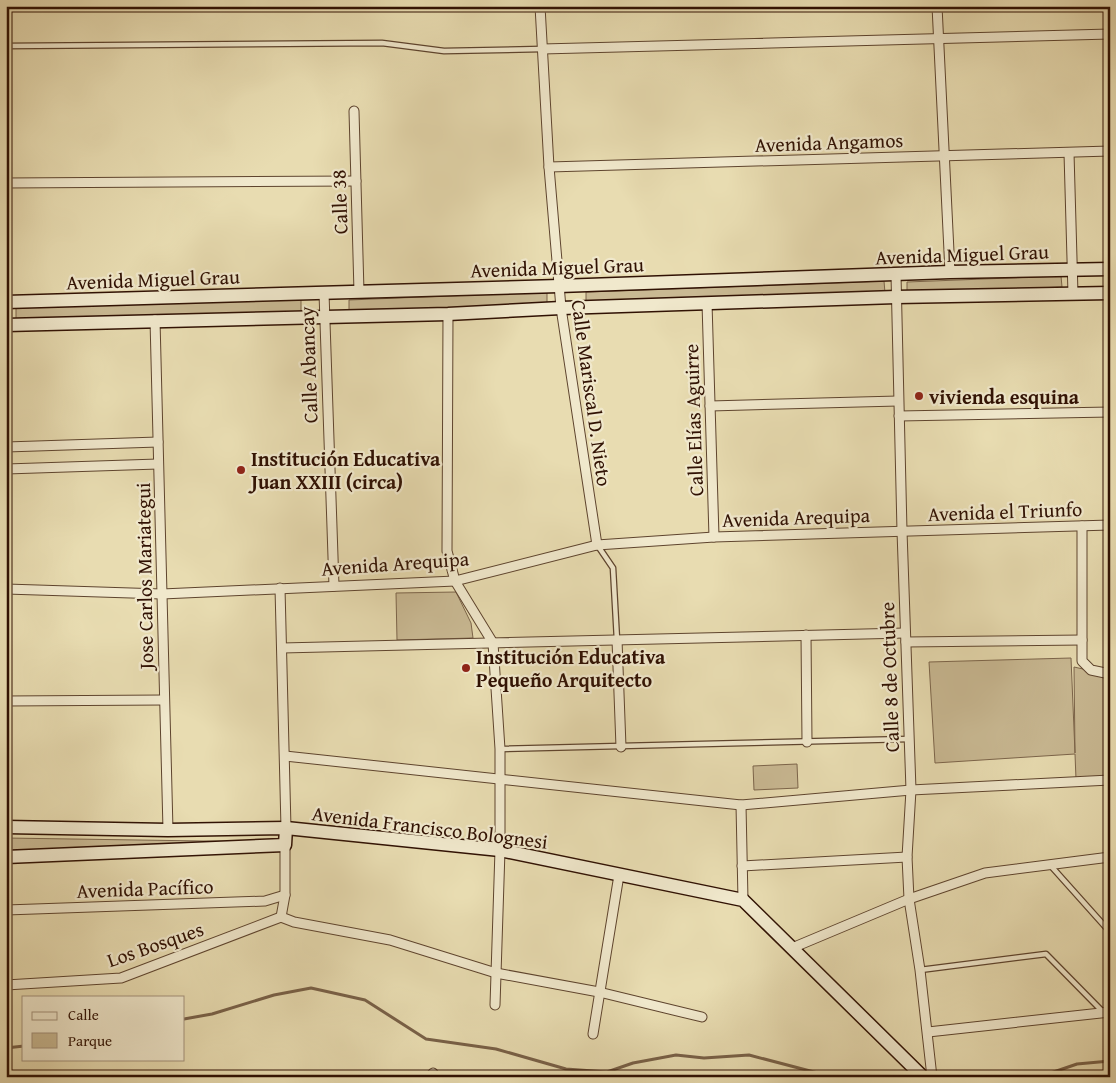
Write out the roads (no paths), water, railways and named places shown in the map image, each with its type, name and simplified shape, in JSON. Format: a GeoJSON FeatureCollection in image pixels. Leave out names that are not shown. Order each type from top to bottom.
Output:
{"type":"FeatureCollection","features":[{"type":"Feature","properties":{"kind":"street","name":"Calle Mariscal D. Nieto"},"geometry":{"type":"LineString","coordinates":[[540,6],[561,308],[597,545]]}},
{"type":"Feature","properties":{"kind":"street"},"geometry":{"type":"LineString","coordinates":[[937,6],[950,272]]}},
{"type":"Feature","properties":{"kind":"street"},"geometry":{"type":"LineString","coordinates":[[542,49],[1110,34]]}},
{"type":"Feature","properties":{"kind":"street","name":"Calle 38"},"geometry":{"type":"LineString","coordinates":[[354,111],[359,292]]}},
{"type":"Feature","properties":{"kind":"street"},"geometry":{"type":"LineString","coordinates":[[1069,152],[1073,294]]}},
{"type":"Feature","properties":{"kind":"street","name":"Avenida Angamos"},"geometry":{"type":"LineString","coordinates":[[550,167],[1110,152]]}},
{"type":"Feature","properties":{"kind":"street"},"geometry":{"type":"LineString","coordinates":[[6,183],[356,181]]}},
{"type":"Feature","properties":{"kind":"street","name":"Avenida Miguel Grau"},"geometry":{"type":"LineString","coordinates":[[6,302],[559,286],[950,272],[1110,269]]}},
{"type":"Feature","properties":{"kind":"street","name":"Calle 8 de Octubre"},"geometry":{"type":"LineString","coordinates":[[896,274],[898,401],[911,790],[907,857],[909,899],[920,970],[932,1077]]}},
{"type":"Feature","properties":{"kind":"street","name":"Calle Abancay"},"geometry":{"type":"LineString","coordinates":[[324,293],[334,586]]}},
{"type":"Feature","properties":{"kind":"street","name":"Avenida Miguel Grau"},"geometry":{"type":"LineString","coordinates":[[6,325],[448,314],[561,308],[896,297],[1110,293]]}},
{"type":"Feature","properties":{"kind":"street","name":"Calle Elías Aguirre"},"geometry":{"type":"LineString","coordinates":[[706,303],[714,537]]}},
{"type":"Feature","properties":{"kind":"street"},"geometry":{"type":"LineString","coordinates":[[448,314],[447,551],[455,581],[493,642],[500,749],[500,850],[495,1005]]}},
{"type":"Feature","properties":{"kind":"street","name":"Jose Carlos Mariategui"},"geometry":{"type":"LineString","coordinates":[[155,320],[168,830]]}},
{"type":"Feature","properties":{"kind":"street"},"geometry":{"type":"LineString","coordinates":[[710,406],[898,401]]}},
{"type":"Feature","properties":{"kind":"street"},"geometry":{"type":"LineString","coordinates":[[899,416],[1110,412]]}},
{"type":"Feature","properties":{"kind":"street"},"geometry":{"type":"LineString","coordinates":[[6,447],[158,442]]}},
{"type":"Feature","properties":{"kind":"street"},"geometry":{"type":"LineString","coordinates":[[6,469],[158,464]]}},
{"type":"Feature","properties":{"kind":"street","name":"Avenida el Triunfo"},"geometry":{"type":"LineString","coordinates":[[902,531],[1110,525]]}},
{"type":"Feature","properties":{"kind":"street"},"geometry":{"type":"LineString","coordinates":[[1082,526],[1082,661],[1091,670],[1110,674]]}},
{"type":"Feature","properties":{"kind":"street","name":"Avenida Arequipa"},"geometry":{"type":"LineString","coordinates":[[6,588],[162,594],[455,581],[597,545],[714,537],[902,531]]}},
{"type":"Feature","properties":{"kind":"street"},"geometry":{"type":"LineString","coordinates":[[280,588],[286,828],[285,895],[281,917],[294,922],[390,940],[496,973],[599,992],[702,1017]]}},
{"type":"Feature","properties":{"kind":"street"},"geometry":{"type":"LineString","coordinates":[[282,648],[806,635],[1082,640]]}},
{"type":"Feature","properties":{"kind":"street"},"geometry":{"type":"LineString","coordinates":[[806,635],[807,742]]}},
{"type":"Feature","properties":{"kind":"street"},"geometry":{"type":"LineString","coordinates":[[617,640],[621,747]]}},
{"type":"Feature","properties":{"kind":"street"},"geometry":{"type":"LineString","coordinates":[[6,701],[164,700]]}},
{"type":"Feature","properties":{"kind":"street"},"geometry":{"type":"LineString","coordinates":[[285,756],[741,805],[911,790],[1110,780]]}},
{"type":"Feature","properties":{"kind":"street"},"geometry":{"type":"LineString","coordinates":[[741,805],[742,900],[923,1077]]}},
{"type":"Feature","properties":{"kind":"street","name":"Avenida Francisco Bolognesi"},"geometry":{"type":"LineString","coordinates":[[6,827],[168,830],[286,828],[500,850],[742,900]]}},
{"type":"Feature","properties":{"kind":"street"},"geometry":{"type":"LineString","coordinates":[[6,857],[285,845]]}},
{"type":"Feature","properties":{"kind":"street"},"geometry":{"type":"LineString","coordinates":[[742,866],[907,857]]}},
{"type":"Feature","properties":{"kind":"street"},"geometry":{"type":"LineString","coordinates":[[792,948],[909,899],[985,873],[1110,857]]}},
{"type":"Feature","properties":{"kind":"street"},"geometry":{"type":"LineString","coordinates":[[592,1034],[619,875]]}},
{"type":"Feature","properties":{"kind":"street","name":"Avenida Pacífico"},"geometry":{"type":"LineString","coordinates":[[6,910],[264,901],[285,895]]}},
{"type":"Feature","properties":{"kind":"street","name":"Los Bosques"},"geometry":{"type":"LineString","coordinates":[[6,985],[121,978],[281,917]]}},
{"type":"Feature","properties":{"kind":"street"},"geometry":{"type":"LineString","coordinates":[[928,1032],[1107,1012]]}},
{"type":"Feature","properties":{"kind":"lane"},"geometry":{"type":"LineString","coordinates":[[6,46],[382,43],[444,50],[542,49]]}},
{"type":"Feature","properties":{"kind":"lane"},"geometry":{"type":"LineString","coordinates":[[597,545],[613,568],[617,640]]}},
{"type":"Feature","properties":{"kind":"lane"},"geometry":{"type":"LineString","coordinates":[[500,749],[909,739]]}},
{"type":"Feature","properties":{"kind":"lane"},"geometry":{"type":"LineString","coordinates":[[1050,864],[1110,932]]}},
{"type":"Feature","properties":{"kind":"lane"},"geometry":{"type":"LineString","coordinates":[[920,970],[1046,954],[1107,1012]]}},
{"type":"Feature","properties":{"kind":"waterway"},"geometry":{"type":"LineString","coordinates":[[185,1019],[212,1014],[274,995],[311,988],[365,1000],[426,1039],[496,1049],[566,1069],[607,1072],[633,1063],[676,1055],[704,1058],[749,1055],[833,1077]]}},
{"type":"Feature","properties":{"kind":"waterway"},"geometry":{"type":"LineString","coordinates":[[6,1048],[22,1046]]}},
{"type":"Feature","properties":{"kind":"waterway"},"geometry":{"type":"LineString","coordinates":[[1039,1077],[1077,1064],[1110,1061]]}},
{"type":"Feature","properties":{"kind":"place","name":"vivienda esquina"},"geometry":{"type":"Point","coordinates":[919,396]}},
{"type":"Feature","properties":{"kind":"place","name":"Institución Educativa Juan XXIII (circa)"},"geometry":{"type":"Point","coordinates":[241,470]}},
{"type":"Feature","properties":{"kind":"place","name":"Institución Educativa Pequeño Arquitecto"},"geometry":{"type":"Point","coordinates":[466,668]}}]}
